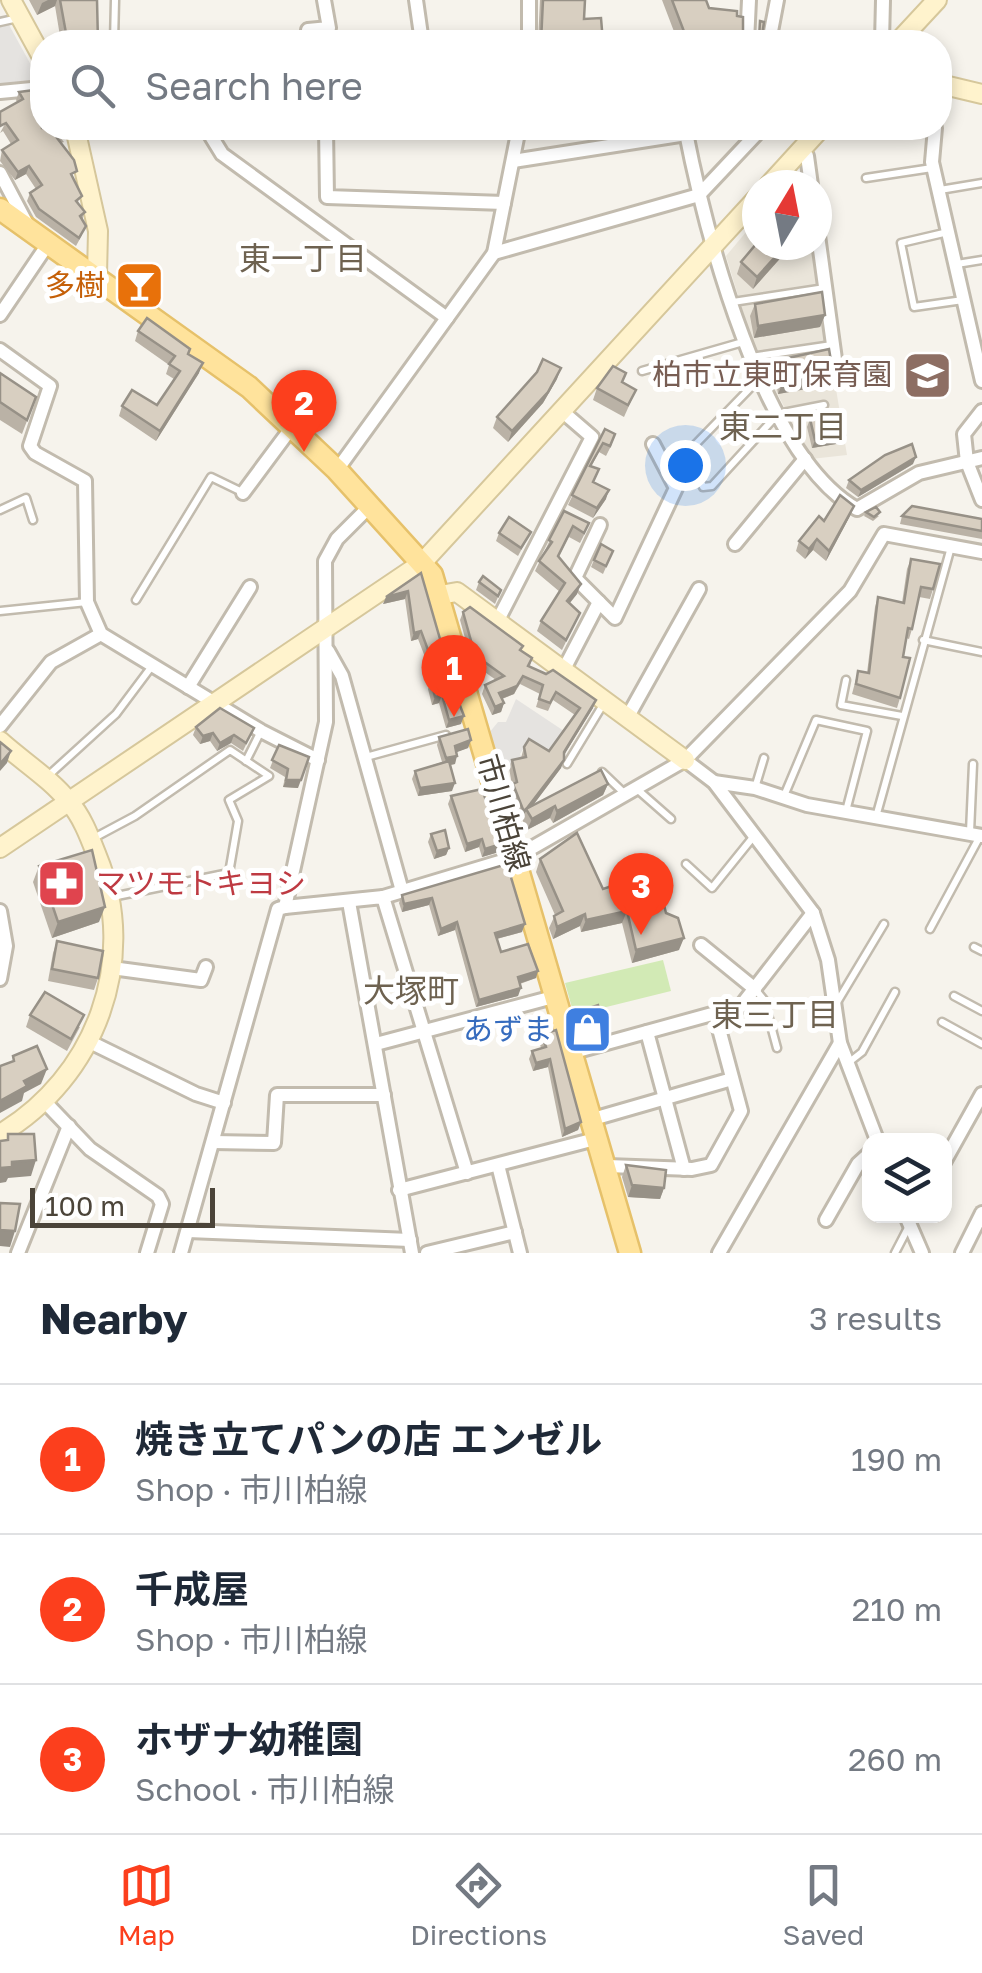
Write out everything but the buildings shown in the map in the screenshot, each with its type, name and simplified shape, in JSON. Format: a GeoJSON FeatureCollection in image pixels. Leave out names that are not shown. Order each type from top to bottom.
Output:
{"type":"FeatureCollection","features":[{"type":"Feature","properties":{"kind":"main road","name":"市川柏線"},"geometry":{"type":"LineString","coordinates":[[0,208],[249,387],[338,470],[422,563],[440,595],[630,1253]]}},
{"type":"Feature","properties":{"kind":"street"},"geometry":{"type":"LineString","coordinates":[[308,30],[329,28],[324,0]]}},
{"type":"Feature","properties":{"kind":"street"},"geometry":{"type":"LineString","coordinates":[[416,0],[420,30]]}},
{"type":"Feature","properties":{"kind":"street"},"geometry":{"type":"LineString","coordinates":[[529,0],[529,30]]}},
{"type":"Feature","properties":{"kind":"street"},"geometry":{"type":"LineString","coordinates":[[748,30],[750,0]]}},
{"type":"Feature","properties":{"kind":"street"},"geometry":{"type":"LineString","coordinates":[[772,30],[778,0]]}},
{"type":"Feature","properties":{"kind":"street"},"geometry":{"type":"LineString","coordinates":[[883,30],[884,0]]}},
{"type":"Feature","properties":{"kind":"street"},"geometry":{"type":"LineString","coordinates":[[909,30],[937,0]]}},
{"type":"Feature","properties":{"kind":"street"},"geometry":{"type":"LineString","coordinates":[[16,8],[30,35]]}},
{"type":"Feature","properties":{"kind":"street"},"geometry":{"type":"LineString","coordinates":[[952,87],[982,94]]}},
{"type":"Feature","properties":{"kind":"street"},"geometry":{"type":"LineString","coordinates":[[0,92],[30,89]]}},
{"type":"Feature","properties":{"kind":"street"},"geometry":{"type":"LineString","coordinates":[[78,140],[98,231],[97,275]]}},
{"type":"Feature","properties":{"kind":"street"},"geometry":{"type":"LineString","coordinates":[[213,140],[222,154],[447,318]]}},
{"type":"Feature","properties":{"kind":"street"},"geometry":{"type":"LineString","coordinates":[[326,140],[327,197],[504,203]]}},
{"type":"Feature","properties":{"kind":"street"},"geometry":{"type":"LineString","coordinates":[[338,470],[429,349],[494,253],[517,140]]}},
{"type":"Feature","properties":{"kind":"street"},"geometry":{"type":"LineString","coordinates":[[513,161],[630,140]]}},
{"type":"Feature","properties":{"kind":"street"},"geometry":{"type":"LineString","coordinates":[[687,140],[699,195],[758,380],[805,459],[832,495],[857,508],[920,472],[982,458]]}},
{"type":"Feature","properties":{"kind":"street"},"geometry":{"type":"LineString","coordinates":[[494,253],[699,195],[751,140]]}},
{"type":"Feature","properties":{"kind":"street"},"geometry":{"type":"LineString","coordinates":[[783,170],[810,140]]}},
{"type":"Feature","properties":{"kind":"street"},"geometry":{"type":"LineString","coordinates":[[934,140],[933,168],[964,300],[977,333],[982,381]]}},
{"type":"Feature","properties":{"kind":"street"},"geometry":{"type":"LineString","coordinates":[[801,150],[807,156],[809,170]]}},
{"type":"Feature","properties":{"kind":"street"},"geometry":{"type":"LineString","coordinates":[[0,173],[29,226]]}},
{"type":"Feature","properties":{"kind":"street"},"geometry":{"type":"LineString","coordinates":[[0,848],[422,563],[742,215]]}},
{"type":"Feature","properties":{"kind":"street"},"geometry":{"type":"LineString","coordinates":[[0,315],[50,241]]}},
{"type":"Feature","properties":{"kind":"street"},"geometry":{"type":"LineString","coordinates":[[822,260],[838,381]]}},
{"type":"Feature","properties":{"kind":"street"},"geometry":{"type":"LineString","coordinates":[[0,350],[50,386],[30,446],[35,453],[84,481],[87,602],[101,634],[260,732],[318,760]]}},
{"type":"Feature","properties":{"kind":"street"},"geometry":{"type":"LineString","coordinates":[[982,411],[964,434],[966,462],[982,500]]}},
{"type":"Feature","properties":{"kind":"street"},"geometry":{"type":"LineString","coordinates":[[496,622],[592,437],[562,412]]}},
{"type":"Feature","properties":{"kind":"street"},"geometry":{"type":"LineString","coordinates":[[243,492],[292,427]]}},
{"type":"Feature","properties":{"kind":"street"},"geometry":{"type":"LineString","coordinates":[[600,525],[575,578],[615,618],[676,488],[653,444]]}},
{"type":"Feature","properties":{"kind":"street"},"geometry":{"type":"LineString","coordinates":[[736,544],[805,459]]}},
{"type":"Feature","properties":{"kind":"street"},"geometry":{"type":"LineString","coordinates":[[285,907],[326,722],[325,561],[337,540],[371,505]]}},
{"type":"Feature","properties":{"kind":"street"},"geometry":{"type":"LineString","coordinates":[[181,1253],[278,909],[383,897],[516,857],[685,760],[850,591],[884,534],[982,552]]}},
{"type":"Feature","properties":{"kind":"street"},"geometry":{"type":"LineString","coordinates":[[188,687],[250,587]]}},
{"type":"Feature","properties":{"kind":"street"},"geometry":{"type":"LineString","coordinates":[[627,718],[699,589]]}},
{"type":"Feature","properties":{"kind":"street"},"geometry":{"type":"LineString","coordinates":[[440,595],[457,592],[714,782],[813,912],[828,960],[840,1043],[874,1133]]}},
{"type":"Feature","properties":{"kind":"street"},"geometry":{"type":"LineString","coordinates":[[562,670],[598,602]]}},
{"type":"Feature","properties":{"kind":"street"},"geometry":{"type":"LineString","coordinates":[[0,726],[51,662],[101,634]]}},
{"type":"Feature","properties":{"kind":"street"},"geometry":{"type":"LineString","coordinates":[[328,652],[342,676],[402,892]]}},
{"type":"Feature","properties":{"kind":"street"},"geometry":{"type":"LineString","coordinates":[[0,741],[70,802],[91,840],[110,897],[112,968],[90,1042],[44,1102],[0,1134]]}},
{"type":"Feature","properties":{"kind":"street"},"geometry":{"type":"LineString","coordinates":[[714,782],[756,788],[845,812],[978,836]]}},
{"type":"Feature","properties":{"kind":"street"},"geometry":{"type":"LineString","coordinates":[[383,897],[467,1173]]}},
{"type":"Feature","properties":{"kind":"street"},"geometry":{"type":"LineString","coordinates":[[188,1231],[411,1247],[349,902]]}},
{"type":"Feature","properties":{"kind":"street"},"geometry":{"type":"LineString","coordinates":[[0,911],[6,946],[0,979]]}},
{"type":"Feature","properties":{"kind":"street"},"geometry":{"type":"LineString","coordinates":[[574,1052],[741,1006],[813,912]]}},
{"type":"Feature","properties":{"kind":"street"},"geometry":{"type":"LineString","coordinates":[[701,944],[754,990]]}},
{"type":"Feature","properties":{"kind":"street"},"geometry":{"type":"LineString","coordinates":[[112,968],[201,980],[206,967]]}},
{"type":"Feature","properties":{"kind":"street"},"geometry":{"type":"LineString","coordinates":[[376,1044],[558,996]]}},
{"type":"Feature","properties":{"kind":"street"},"geometry":{"type":"LineString","coordinates":[[606,1166],[684,1169],[710,1165],[741,1111],[714,1014]]}},
{"type":"Feature","properties":{"kind":"street"},"geometry":{"type":"LineString","coordinates":[[646,1032],[684,1169]]}},
{"type":"Feature","properties":{"kind":"street"},"geometry":{"type":"LineString","coordinates":[[90,1042],[196,1094],[224,1103]]}},
{"type":"Feature","properties":{"kind":"street"},"geometry":{"type":"LineString","coordinates":[[719,1253],[840,1043]]}},
{"type":"Feature","properties":{"kind":"street"},"geometry":{"type":"LineString","coordinates":[[399,1190],[498,1165],[664,1098],[732,1080]]}},
{"type":"Feature","properties":{"kind":"street"},"geometry":{"type":"LineString","coordinates":[[952,1148],[982,1094]]}},
{"type":"Feature","properties":{"kind":"street"},"geometry":{"type":"LineString","coordinates":[[213,1142],[274,1143],[277,1095],[384,1095]]}},
{"type":"Feature","properties":{"kind":"street"},"geometry":{"type":"LineString","coordinates":[[44,1102],[90,1149],[158,1196],[162,1204],[147,1253]]}},
{"type":"Feature","properties":{"kind":"street"},"geometry":{"type":"LineString","coordinates":[[18,1253],[69,1126]]}},
{"type":"Feature","properties":{"kind":"street"},"geometry":{"type":"LineString","coordinates":[[826,1220],[862,1160]]}},
{"type":"Feature","properties":{"kind":"street"},"geometry":{"type":"LineString","coordinates":[[498,1165],[520,1253]]}},
{"type":"Feature","properties":{"kind":"street"},"geometry":{"type":"LineString","coordinates":[[962,1253],[982,1213]]}},
{"type":"Feature","properties":{"kind":"street"},"geometry":{"type":"LineString","coordinates":[[911,1223],[922,1253]]}},
{"type":"Feature","properties":{"kind":"street"},"geometry":{"type":"LineString","coordinates":[[427,1253],[515,1232]]}},
{"type":"Feature","properties":{"kind":"lane"},"geometry":{"type":"LineString","coordinates":[[114,30],[115,0]]}},
{"type":"Feature","properties":{"kind":"lane"},"geometry":{"type":"LineString","coordinates":[[0,22],[16,8]]}},
{"type":"Feature","properties":{"kind":"lane"},"geometry":{"type":"LineString","coordinates":[[866,178],[933,168]]}},
{"type":"Feature","properties":{"kind":"lane"},"geometry":{"type":"LineString","coordinates":[[938,190],[982,183]]}},
{"type":"Feature","properties":{"kind":"lane"},"geometry":{"type":"LineString","coordinates":[[948,232],[901,243],[914,307],[964,300]]}},
{"type":"Feature","properties":{"kind":"lane"},"geometry":{"type":"LineString","coordinates":[[956,264],[982,260]]}},
{"type":"Feature","properties":{"kind":"lane"},"geometry":{"type":"LineString","coordinates":[[732,302],[826,288]]}},
{"type":"Feature","properties":{"kind":"lane"},"geometry":{"type":"LineString","coordinates":[[642,371],[743,342]]}},
{"type":"Feature","properties":{"kind":"lane"},"geometry":{"type":"LineString","coordinates":[[749,357],[833,345]]}},
{"type":"Feature","properties":{"kind":"lane"},"geometry":{"type":"LineString","coordinates":[[758,380],[689,451],[703,487],[712,486],[778,414],[824,405]]}},
{"type":"Feature","properties":{"kind":"lane"},"geometry":{"type":"LineString","coordinates":[[136,600],[212,477],[243,492]]}},
{"type":"Feature","properties":{"kind":"lane"},"geometry":{"type":"LineString","coordinates":[[0,510],[26,498],[33,520]]}},
{"type":"Feature","properties":{"kind":"lane"},"geometry":{"type":"LineString","coordinates":[[876,818],[951,547]]}},
{"type":"Feature","properties":{"kind":"lane"},"geometry":{"type":"LineString","coordinates":[[0,611],[87,602]]}},
{"type":"Feature","properties":{"kind":"lane"},"geometry":{"type":"LineString","coordinates":[[923,640],[982,652]]}},
{"type":"Feature","properties":{"kind":"lane"},"geometry":{"type":"LineString","coordinates":[[44,780],[116,714],[152,666]]}},
{"type":"Feature","properties":{"kind":"lane"},"geometry":{"type":"LineString","coordinates":[[846,680],[841,705],[902,716]]}},
{"type":"Feature","properties":{"kind":"lane"},"geometry":{"type":"LineString","coordinates":[[567,764],[605,702]]}},
{"type":"Feature","properties":{"kind":"lane"},"geometry":{"type":"LineString","coordinates":[[783,797],[816,720],[867,732],[845,812]]}},
{"type":"Feature","properties":{"kind":"lane"},"geometry":{"type":"LineString","coordinates":[[365,757],[478,726]]}},
{"type":"Feature","properties":{"kind":"lane"},"geometry":{"type":"LineString","coordinates":[[246,761],[260,732]]}},
{"type":"Feature","properties":{"kind":"lane"},"geometry":{"type":"LineString","coordinates":[[91,840],[136,816],[230,750],[269,776],[229,800],[238,821],[229,873],[110,897]]}},
{"type":"Feature","properties":{"kind":"lane"},"geometry":{"type":"LineString","coordinates":[[756,788],[764,758]]}},
{"type":"Feature","properties":{"kind":"lane"},"geometry":{"type":"LineString","coordinates":[[930,929],[978,836],[973,764]]}},
{"type":"Feature","properties":{"kind":"lane"},"geometry":{"type":"LineString","coordinates":[[602,772],[670,819]]}},
{"type":"Feature","properties":{"kind":"lane"},"geometry":{"type":"LineString","coordinates":[[686,864],[712,888],[754,836]]}},
{"type":"Feature","properties":{"kind":"lane"},"geometry":{"type":"LineString","coordinates":[[834,1006],[884,924]]}},
{"type":"Feature","properties":{"kind":"lane"},"geometry":{"type":"LineString","coordinates":[[754,990],[764,1000],[777,1048]]}},
{"type":"Feature","properties":{"kind":"lane"},"geometry":{"type":"LineString","coordinates":[[847,1064],[862,1052],[895,992]]}},
{"type":"Feature","properties":{"kind":"lane"},"geometry":{"type":"LineString","coordinates":[[954,996],[982,1011]]}},
{"type":"Feature","properties":{"kind":"lane"},"geometry":{"type":"LineString","coordinates":[[942,1022],[982,1044]]}},
{"type":"Feature","properties":{"kind":"lane"},"geometry":{"type":"LineString","coordinates":[[896,1253],[908,1223]]}},
{"type":"Feature","properties":{"kind":"shaded area"},"geometry":{"type":"Polygon","coordinates":[[[9,25],[30,63],[30,86],[0,88],[0,27],[9,25]]]}},
{"type":"Feature","properties":{"kind":"shaded area"},"geometry":{"type":"Polygon","coordinates":[[[742,237],[742,260],[814,260],[847,455],[811,459],[754,348],[726,256],[742,237]]]}},
{"type":"Feature","properties":{"kind":"shaded area"},"geometry":{"type":"Polygon","coordinates":[[[516,699],[564,731],[545,757],[525,746],[520,754],[524,763],[500,770],[489,733],[498,722],[506,722],[516,699]]]}},
{"type":"Feature","properties":{"kind":"green space"},"geometry":{"type":"Polygon","coordinates":[[[663,960],[671,991],[574,1015],[565,983],[663,960]]]}},
{"type":"Feature","properties":{"kind":"place","name":"多樹"},"geometry":{"type":"Point","coordinates":[140,286]}},
{"type":"Feature","properties":{"kind":"place","name":"柏市立東町保育園"},"geometry":{"type":"Point","coordinates":[927,375]}},
{"type":"Feature","properties":{"kind":"place","name":"千成屋"},"geometry":{"type":"Point","coordinates":[304,452]}},
{"type":"Feature","properties":{"kind":"place","name":"焼き立てパンの店 エンゼル"},"geometry":{"type":"Point","coordinates":[454,717]}},
{"type":"Feature","properties":{"kind":"place","name":"マツモトキヨシ"},"geometry":{"type":"Point","coordinates":[61,884]}},
{"type":"Feature","properties":{"kind":"place","name":"ホザナ幼稚園"},"geometry":{"type":"Point","coordinates":[641,935]}},
{"type":"Feature","properties":{"kind":"place","name":"あずま"},"geometry":{"type":"Point","coordinates":[588,1030]}},
{"type":"Feature","properties":{"kind":"district","name":"東一丁目"},"geometry":{"type":"Point","coordinates":[303,259]}},
{"type":"Feature","properties":{"kind":"district","name":"東二丁目"},"geometry":{"type":"Point","coordinates":[783,427]}},
{"type":"Feature","properties":{"kind":"district","name":"大塚町"},"geometry":{"type":"Point","coordinates":[411,991]}},
{"type":"Feature","properties":{"kind":"district","name":"東三丁目"},"geometry":{"type":"Point","coordinates":[775,1015]}}]}
